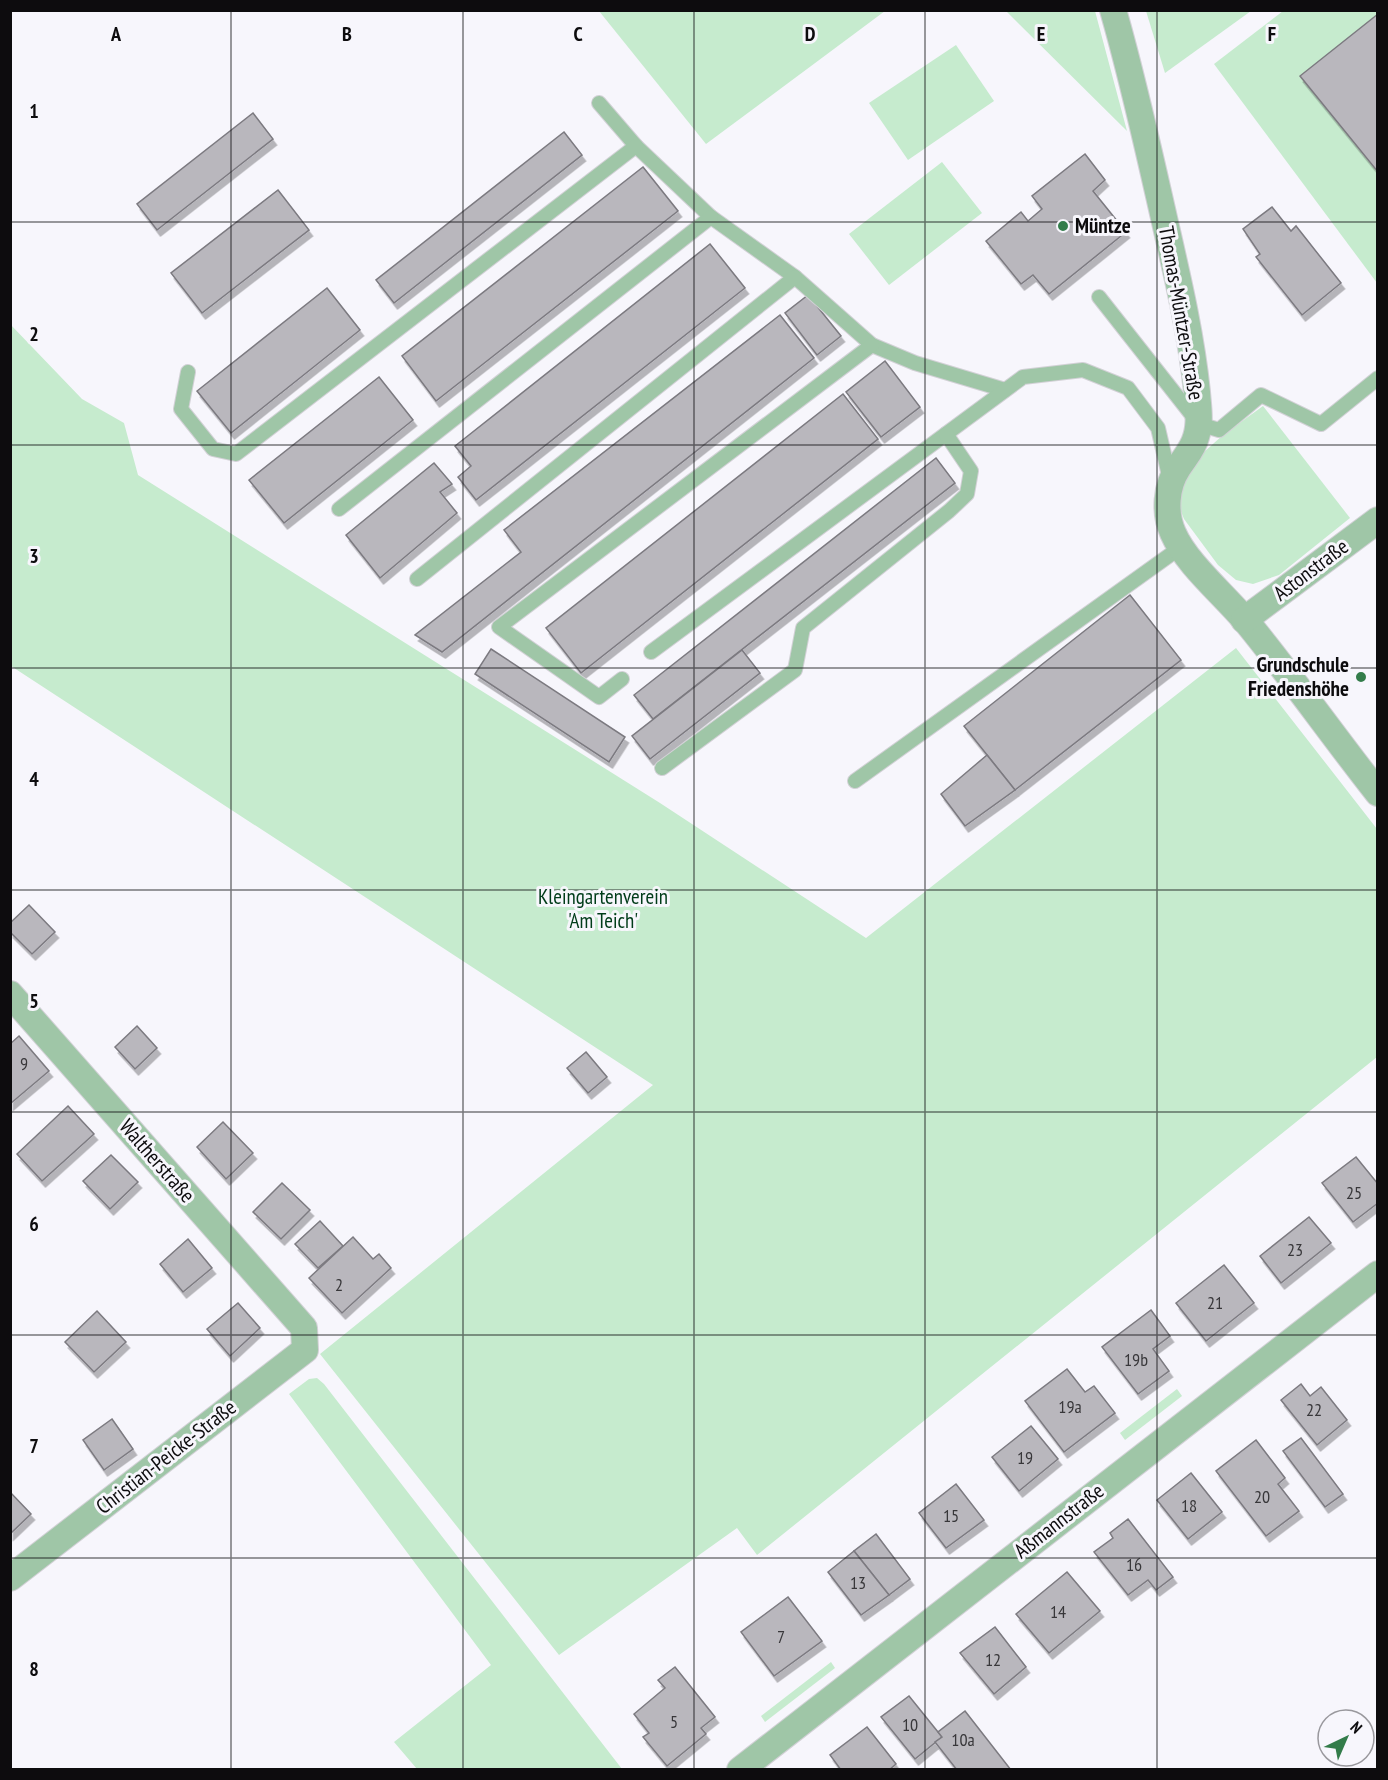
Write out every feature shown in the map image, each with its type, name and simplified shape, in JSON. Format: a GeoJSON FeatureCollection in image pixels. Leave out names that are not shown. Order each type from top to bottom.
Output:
{"type":"FeatureCollection","features":[{"type":"Feature","properties":{"kind":"street","name":"Thomas-Müntzer-Straße"},"geometry":{"type":"LineString","coordinates":[[1113,10],[1137,101],[1181,295],[1197,391],[1199,424],[1196,438],[1177,469],[1167,499],[1168,519],[1173,534],[1201,573],[1244,620],[1377,793]]}},
{"type":"Feature","properties":{"kind":"street","name":"Astonstraße"},"geometry":{"type":"LineString","coordinates":[[1244,620],[1377,520]]}},
{"type":"Feature","properties":{"kind":"street","name":"Waltherstraße"},"geometry":{"type":"LineString","coordinates":[[10,993],[304,1328]]}},
{"type":"Feature","properties":{"kind":"street","name":"Aßmannstraße"},"geometry":{"type":"LineString","coordinates":[[740,1770],[1377,1274]]}},
{"type":"Feature","properties":{"kind":"street","name":"Christian-Peicke-Straße"},"geometry":{"type":"LineString","coordinates":[[10,1578],[305,1350],[304,1328]]}},
{"type":"Feature","properties":{"kind":"lane"},"geometry":{"type":"LineString","coordinates":[[599,103],[636,146],[711,217],[795,277],[872,345],[915,363],[1005,390]]}},
{"type":"Feature","properties":{"kind":"lane"},"geometry":{"type":"LineString","coordinates":[[188,372],[181,409],[213,449],[236,454],[636,146]]}},
{"type":"Feature","properties":{"kind":"lane"},"geometry":{"type":"LineString","coordinates":[[339,509],[711,217]]}},
{"type":"Feature","properties":{"kind":"lane"},"geometry":{"type":"LineString","coordinates":[[417,579],[795,277]]}},
{"type":"Feature","properties":{"kind":"lane"},"geometry":{"type":"LineString","coordinates":[[1099,297],[1199,424],[1219,430],[1261,395],[1321,424],[1377,378]]}},
{"type":"Feature","properties":{"kind":"lane"},"geometry":{"type":"LineString","coordinates":[[622,679],[598,696],[498,627],[872,345]]}},
{"type":"Feature","properties":{"kind":"lane"},"geometry":{"type":"LineString","coordinates":[[651,652],[1023,377],[1083,370],[1128,388],[1158,429],[1171,484]]}},
{"type":"Feature","properties":{"kind":"lane"},"geometry":{"type":"LineString","coordinates":[[662,768],[795,670],[803,628],[967,494],[971,471],[946,434]]}},
{"type":"Feature","properties":{"kind":"lane"},"geometry":{"type":"LineString","coordinates":[[855,781],[1181,547]]}},
{"type":"Feature","properties":{"kind":"green space"},"geometry":{"type":"Polygon","coordinates":[[[1146,10],[1251,11],[1165,73],[1146,10]]]}},
{"type":"Feature","properties":{"kind":"green space"},"geometry":{"type":"Polygon","coordinates":[[[599,11],[885,11],[706,144],[599,11]]]}},
{"type":"Feature","properties":{"kind":"green space"},"geometry":{"type":"Polygon","coordinates":[[[1006,11],[1095,11],[1127,131],[1006,11]]]}},
{"type":"Feature","properties":{"kind":"green space"},"geometry":{"type":"Polygon","coordinates":[[[1283,11],[1377,11],[1377,283],[1214,64],[1283,11]]]}},
{"type":"Feature","properties":{"kind":"green space"},"geometry":{"type":"Polygon","coordinates":[[[956,45],[994,101],[908,160],[869,103],[956,45]]]}},
{"type":"Feature","properties":{"kind":"green space"},"geometry":{"type":"Polygon","coordinates":[[[942,162],[982,213],[889,285],[849,234],[942,162]]]}},
{"type":"Feature","properties":{"kind":"green space","name":"Kleingartenverein 'Am Teich'"},"geometry":{"type":"Polygon","coordinates":[[[10,324],[82,399],[124,423],[138,475],[660,803],[866,938],[1236,648],[1377,829],[1377,1057],[757,1555],[737,1528],[559,1655],[320,1354],[653,1085],[11,666],[10,324]]]}},
{"type":"Feature","properties":{"kind":"green space"},"geometry":{"type":"Polygon","coordinates":[[[1263,406],[1350,518],[1279,575],[1253,584],[1236,580],[1218,565],[1184,519],[1178,504],[1182,482],[1194,461],[1223,435],[1263,406]]]}},
{"type":"Feature","properties":{"kind":"green space"},"geometry":{"type":"Polygon","coordinates":[[[317,1378],[324,1384],[622,1769],[417,1769],[394,1742],[491,1665],[289,1394],[309,1379],[317,1378]]]}},
{"type":"Feature","properties":{"kind":"green space"},"geometry":{"type":"Polygon","coordinates":[[[1177,1389],[1182,1396],[1125,1440],[1120,1433],[1177,1389]]]}},
{"type":"Feature","properties":{"kind":"green space"},"geometry":{"type":"Polygon","coordinates":[[[831,1662],[835,1668],[765,1722],[761,1716],[831,1662]]]}},
{"type":"Feature","properties":{"kind":"building"},"geometry":{"type":"Polygon","coordinates":[[[1378,14],[1378,172],[1300,76],[1378,14]]]}},
{"type":"Feature","properties":{"kind":"building"},"geometry":{"type":"Polygon","coordinates":[[[253,113],[273,139],[157,230],[137,204],[253,113]]]}},
{"type":"Feature","properties":{"kind":"building"},"geometry":{"type":"Polygon","coordinates":[[[564,132],[582,155],[394,303],[376,280],[564,132]]]}},
{"type":"Feature","properties":{"kind":"building","name":"Müntze"},"geometry":{"type":"Polygon","coordinates":[[[1085,154],[1105,180],[1093,191],[1126,232],[1049,294],[1033,275],[1021,284],[986,241],[1021,212],[1028,221],[1042,209],[1032,196],[1085,154]]]}},
{"type":"Feature","properties":{"kind":"building"},"geometry":{"type":"Polygon","coordinates":[[[643,167],[678,211],[436,401],[402,356],[643,167]]]}},
{"type":"Feature","properties":{"kind":"building"},"geometry":{"type":"Polygon","coordinates":[[[278,190],[309,230],[202,313],[171,273],[278,190]]]}},
{"type":"Feature","properties":{"kind":"building"},"geometry":{"type":"Polygon","coordinates":[[[1272,207],[1291,231],[1296,226],[1341,283],[1302,315],[1256,257],[1260,254],[1243,229],[1272,207]]]}},
{"type":"Feature","properties":{"kind":"building"},"geometry":{"type":"Polygon","coordinates":[[[710,244],[745,288],[476,500],[458,477],[471,466],[455,446],[710,244]]]}},
{"type":"Feature","properties":{"kind":"building"},"geometry":{"type":"Polygon","coordinates":[[[327,288],[360,330],[231,433],[197,391],[327,288]]]}},
{"type":"Feature","properties":{"kind":"building"},"geometry":{"type":"Polygon","coordinates":[[[808,295],[841,336],[817,355],[785,313],[808,295]]]}},
{"type":"Feature","properties":{"kind":"building"},"geometry":{"type":"Polygon","coordinates":[[[780,315],[814,358],[442,652],[415,635],[521,552],[504,530],[780,315]]]}},
{"type":"Feature","properties":{"kind":"building"},"geometry":{"type":"Polygon","coordinates":[[[885,361],[920,407],[881,437],[846,392],[885,361]]]}},
{"type":"Feature","properties":{"kind":"building"},"geometry":{"type":"Polygon","coordinates":[[[379,377],[413,420],[284,523],[249,480],[379,377]]]}},
{"type":"Feature","properties":{"kind":"building"},"geometry":{"type":"Polygon","coordinates":[[[843,394],[878,439],[581,673],[546,628],[843,394]]]}},
{"type":"Feature","properties":{"kind":"building"},"geometry":{"type":"Polygon","coordinates":[[[936,458],[955,483],[653,719],[634,695],[936,458]]]}},
{"type":"Feature","properties":{"kind":"building"},"geometry":{"type":"Polygon","coordinates":[[[434,463],[452,484],[440,492],[457,513],[380,578],[346,535],[434,463]]]}},
{"type":"Feature","properties":{"kind":"building"},"geometry":{"type":"Polygon","coordinates":[[[1130,595],[1181,660],[1015,790],[964,726],[1130,595]]]}},
{"type":"Feature","properties":{"kind":"building"},"geometry":{"type":"Polygon","coordinates":[[[491,649],[625,737],[609,762],[475,674],[491,649]]]}},
{"type":"Feature","properties":{"kind":"building"},"geometry":{"type":"Polygon","coordinates":[[[742,650],[760,673],[650,759],[632,736],[742,650]]]}},
{"type":"Feature","properties":{"kind":"building"},"geometry":{"type":"Polygon","coordinates":[[[987,755],[1015,790],[965,826],[941,794],[987,755]]]}},
{"type":"Feature","properties":{"kind":"building"},"geometry":{"type":"Polygon","coordinates":[[[29,905],[55,932],[32,954],[10,932],[10,923],[29,905]]]}},
{"type":"Feature","properties":{"kind":"building"},"geometry":{"type":"Polygon","coordinates":[[[137,1026],[157,1048],[135,1069],[115,1047],[137,1026]]]}},
{"type":"Feature","properties":{"kind":"building"},"geometry":{"type":"Polygon","coordinates":[[[19,1036],[49,1071],[10,1104],[10,1044],[19,1036]]]}},
{"type":"Feature","properties":{"kind":"building"},"geometry":{"type":"Polygon","coordinates":[[[586,1052],[607,1077],[588,1093],[567,1068],[586,1052]]]}},
{"type":"Feature","properties":{"kind":"building"},"geometry":{"type":"Polygon","coordinates":[[[68,1106],[94,1134],[42,1181],[17,1154],[68,1106]]]}},
{"type":"Feature","properties":{"kind":"building"},"geometry":{"type":"Polygon","coordinates":[[[223,1122],[253,1153],[226,1179],[197,1147],[223,1122]]]}},
{"type":"Feature","properties":{"kind":"building"},"geometry":{"type":"Polygon","coordinates":[[[111,1155],[138,1182],[110,1209],[83,1181],[111,1155]]]}},
{"type":"Feature","properties":{"kind":"building"},"geometry":{"type":"Polygon","coordinates":[[[1356,1157],[1378,1184],[1378,1203],[1353,1222],[1322,1183],[1356,1157]]]}},
{"type":"Feature","properties":{"kind":"building"},"geometry":{"type":"Polygon","coordinates":[[[282,1183],[310,1210],[281,1239],[253,1212],[282,1183]]]}},
{"type":"Feature","properties":{"kind":"building"},"geometry":{"type":"Polygon","coordinates":[[[1309,1217],[1331,1243],[1281,1283],[1260,1256],[1309,1217]]]}},
{"type":"Feature","properties":{"kind":"building"},"geometry":{"type":"Polygon","coordinates":[[[320,1221],[343,1246],[318,1268],[295,1244],[320,1221]]]}},
{"type":"Feature","properties":{"kind":"building"},"geometry":{"type":"Polygon","coordinates":[[[353,1237],[373,1259],[379,1254],[391,1268],[342,1313],[309,1278],[353,1237]]]}},
{"type":"Feature","properties":{"kind":"building"},"geometry":{"type":"Polygon","coordinates":[[[188,1239],[212,1268],[183,1292],[160,1264],[188,1239]]]}},
{"type":"Feature","properties":{"kind":"building"},"geometry":{"type":"Polygon","coordinates":[[[1224,1265],[1254,1303],[1206,1341],[1176,1303],[1224,1265]]]}},
{"type":"Feature","properties":{"kind":"building"},"geometry":{"type":"Polygon","coordinates":[[[238,1303],[260,1328],[230,1356],[207,1329],[238,1303]]]}},
{"type":"Feature","properties":{"kind":"building"},"geometry":{"type":"Polygon","coordinates":[[[1151,1310],[1170,1336],[1153,1349],[1169,1371],[1138,1394],[1102,1347],[1151,1310]]]}},
{"type":"Feature","properties":{"kind":"building"},"geometry":{"type":"Polygon","coordinates":[[[97,1311],[126,1342],[94,1372],[65,1342],[97,1311]]]}},
{"type":"Feature","properties":{"kind":"building"},"geometry":{"type":"Polygon","coordinates":[[[1067,1369],[1085,1392],[1094,1386],[1115,1413],[1064,1452],[1025,1401],[1067,1369]]]}},
{"type":"Feature","properties":{"kind":"building"},"geometry":{"type":"Polygon","coordinates":[[[1301,1384],[1310,1396],[1321,1387],[1347,1420],[1317,1445],[1281,1400],[1301,1384]]]}},
{"type":"Feature","properties":{"kind":"building"},"geometry":{"type":"Polygon","coordinates":[[[112,1419],[133,1449],[104,1470],[83,1440],[112,1419]]]}},
{"type":"Feature","properties":{"kind":"building"},"geometry":{"type":"Polygon","coordinates":[[[1031,1426],[1058,1459],[1019,1491],[992,1457],[1031,1426]]]}},
{"type":"Feature","properties":{"kind":"building"},"geometry":{"type":"Polygon","coordinates":[[[1301,1438],[1343,1494],[1325,1507],[1283,1451],[1301,1438]]]}},
{"type":"Feature","properties":{"kind":"building"},"geometry":{"type":"Polygon","coordinates":[[[1256,1440],[1285,1478],[1278,1484],[1299,1511],[1266,1536],[1216,1471],[1256,1440]]]}},
{"type":"Feature","properties":{"kind":"building"},"geometry":{"type":"Polygon","coordinates":[[[1191,1473],[1222,1512],[1188,1539],[1157,1500],[1191,1473]]]}},
{"type":"Feature","properties":{"kind":"building"},"geometry":{"type":"Polygon","coordinates":[[[956,1484],[984,1520],[946,1548],[919,1513],[956,1484]]]}},
{"type":"Feature","properties":{"kind":"building"},"geometry":{"type":"Polygon","coordinates":[[[10,1492],[31,1514],[10,1534],[10,1492]]]}},
{"type":"Feature","properties":{"kind":"building"},"geometry":{"type":"Polygon","coordinates":[[[1128,1519],[1173,1577],[1156,1590],[1148,1580],[1128,1595],[1094,1552],[1113,1538],[1110,1533],[1128,1519]]]}},
{"type":"Feature","properties":{"kind":"building"},"geometry":{"type":"Polygon","coordinates":[[[876,1534],[910,1579],[889,1595],[854,1551],[876,1534]]]}},
{"type":"Feature","properties":{"kind":"building"},"geometry":{"type":"Polygon","coordinates":[[[854,1551],[889,1595],[861,1615],[828,1572],[854,1551]]]}},
{"type":"Feature","properties":{"kind":"building"},"geometry":{"type":"Polygon","coordinates":[[[1067,1572],[1100,1611],[1049,1653],[1016,1614],[1067,1572]]]}},
{"type":"Feature","properties":{"kind":"building"},"geometry":{"type":"Polygon","coordinates":[[[788,1597],[822,1641],[774,1676],[741,1632],[788,1597]]]}},
{"type":"Feature","properties":{"kind":"building"},"geometry":{"type":"Polygon","coordinates":[[[995,1627],[1026,1667],[994,1694],[960,1653],[995,1627]]]}},
{"type":"Feature","properties":{"kind":"building"},"geometry":{"type":"Polygon","coordinates":[[[675,1667],[715,1717],[701,1728],[706,1734],[667,1766],[643,1737],[649,1733],[634,1714],[665,1688],[658,1680],[675,1667]]]}},
{"type":"Feature","properties":{"kind":"building"},"geometry":{"type":"Polygon","coordinates":[[[909,1696],[942,1737],[915,1759],[881,1717],[909,1696]]]}},
{"type":"Feature","properties":{"kind":"building"},"geometry":{"type":"Polygon","coordinates":[[[965,1711],[1011,1770],[957,1770],[935,1742],[942,1737],[938,1732],[965,1711]]]}},
{"type":"Feature","properties":{"kind":"building"},"geometry":{"type":"Polygon","coordinates":[[[867,1727],[896,1764],[889,1770],[841,1770],[830,1755],[867,1727]]]}},
{"type":"Feature","properties":{"kind":"place","name":"Müntze"},"geometry":{"type":"Point","coordinates":[1063,226]}},
{"type":"Feature","properties":{"kind":"place","name":"Grundschule Friedenshöhe"},"geometry":{"type":"Point","coordinates":[1361,677]}}]}
